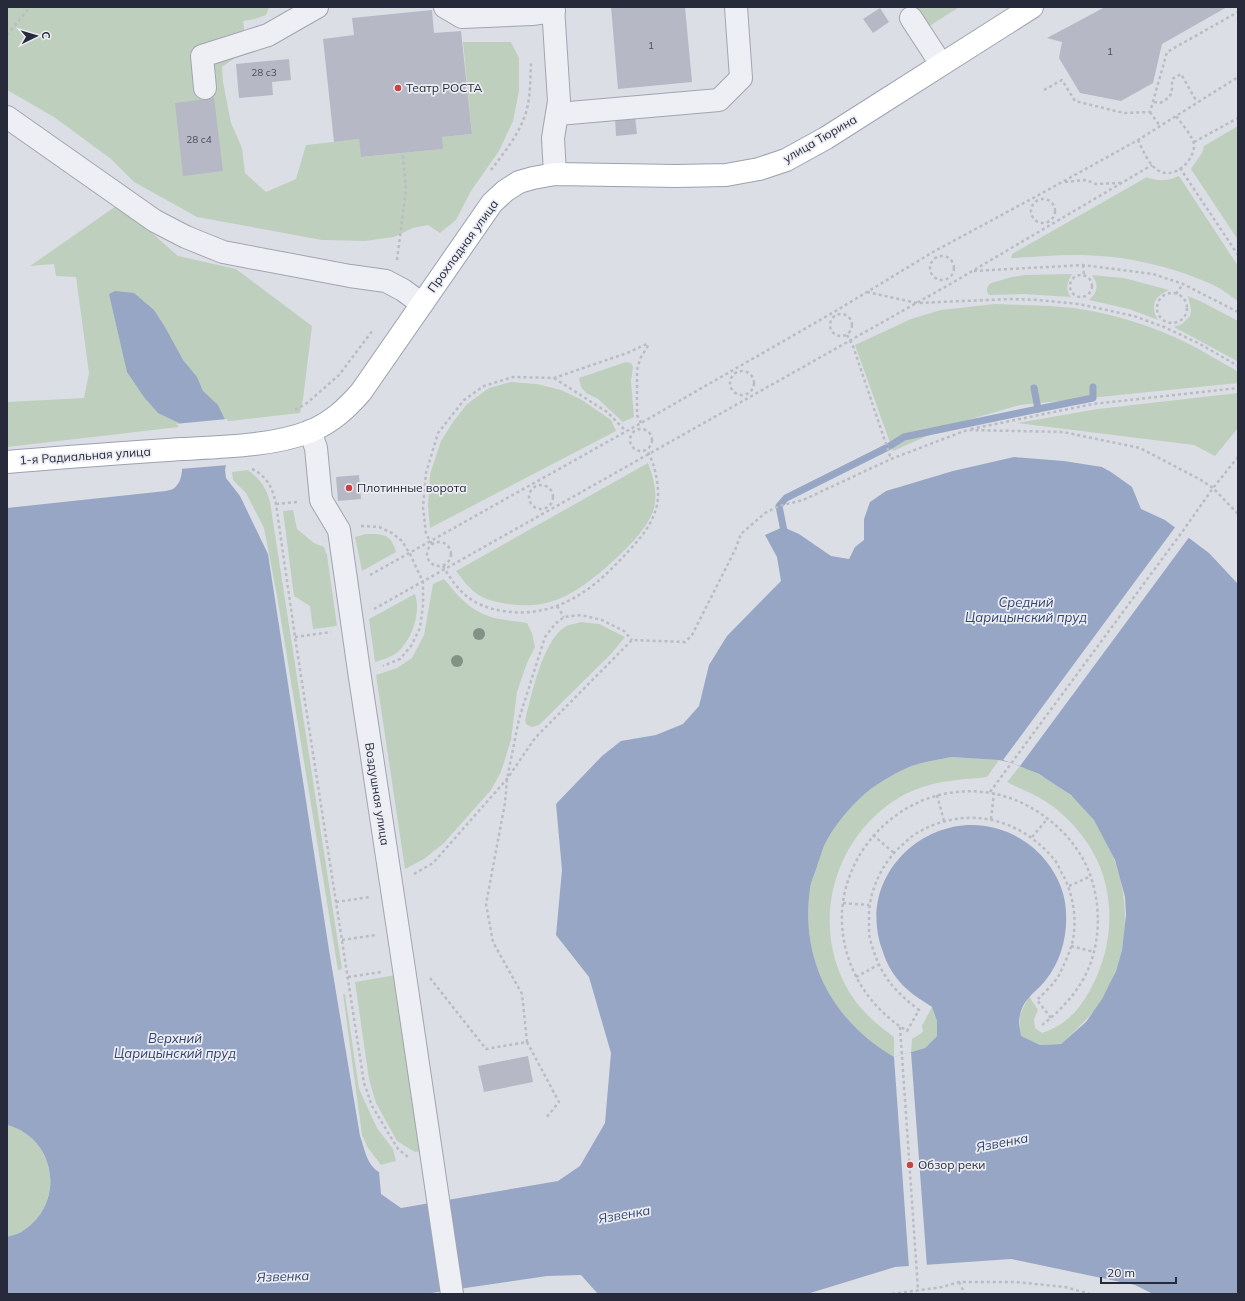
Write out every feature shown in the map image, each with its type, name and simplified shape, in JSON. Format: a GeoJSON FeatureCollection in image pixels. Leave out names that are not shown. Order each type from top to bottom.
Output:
{"type":"FeatureCollection","features":[{"type":"Feature","properties":{"kind":"main road","name":"улица Тюрина"},"geometry":{"type":"LineString","coordinates":[[555,174],[676,176],[726,175],[759,169],[786,160],[826,138],[1032,7]]}},
{"type":"Feature","properties":{"kind":"main road","name":"Прохладная улица"},"geometry":{"type":"LineString","coordinates":[[310,431],[325,424],[348,407],[361,392],[492,203],[505,191],[519,182],[555,174]]}},
{"type":"Feature","properties":{"kind":"main road","name":"1-я Радиальная улица"},"geometry":{"type":"LineString","coordinates":[[7,462],[237,446],[290,438],[310,431]]}},
{"type":"Feature","properties":{"kind":"street"},"geometry":{"type":"LineString","coordinates":[[205,88],[202,56],[262,27],[317,7]]}},
{"type":"Feature","properties":{"kind":"street"},"geometry":{"type":"LineString","coordinates":[[445,7],[462,17],[532,14],[553,9],[558,101],[558,114],[553,138],[555,174]]}},
{"type":"Feature","properties":{"kind":"street"},"geometry":{"type":"LineString","coordinates":[[558,114],[719,100],[741,78],[736,7]]}},
{"type":"Feature","properties":{"kind":"street"},"geometry":{"type":"LineString","coordinates":[[911,18],[941,64]]}},
{"type":"Feature","properties":{"kind":"street"},"geometry":{"type":"LineString","coordinates":[[7,117],[155,221],[186,237],[223,252],[386,281],[403,290],[422,304]]}},
{"type":"Feature","properties":{"kind":"street","name":"Воздушная улица"},"geometry":{"type":"LineString","coordinates":[[310,431],[316,448],[321,500],[339,530],[452,1294]]}},
{"type":"Feature","properties":{"kind":"path"},"geometry":{"type":"LineString","coordinates":[[7,35],[30,7]]}},
{"type":"Feature","properties":{"kind":"path"},"geometry":{"type":"LineString","coordinates":[[1150,112],[1167,52],[1238,12]]}},
{"type":"Feature","properties":{"kind":"path"},"geometry":{"type":"LineString","coordinates":[[490,172],[513,140],[525,118],[530,90],[531,59]]}},
{"type":"Feature","properties":{"kind":"path"},"geometry":{"type":"LineString","coordinates":[[1154,102],[1160,103],[1170,98],[1172,92],[1172,79],[1180,74],[1197,102]]}},
{"type":"Feature","properties":{"kind":"path"},"geometry":{"type":"LineString","coordinates":[[346,583],[361,580],[431,543],[626,431],[634,429],[643,428],[652,434],[653,442],[647,450],[635,450],[631,444],[631,436],[634,429],[641,423],[736,370],[933,252],[1036,199],[1138,140],[1175,115],[1238,77]]}},
{"type":"Feature","properties":{"kind":"path"},"geometry":{"type":"LineString","coordinates":[[1044,90],[1062,80],[1075,101],[1124,113],[1150,112]]}},
{"type":"Feature","properties":{"kind":"path"},"geometry":{"type":"LineString","coordinates":[[1150,112],[1160,126]]}},
{"type":"Feature","properties":{"kind":"path"},"geometry":{"type":"LineString","coordinates":[[1138,140],[1152,165],[1161,172],[1170,173],[1180,168],[1187,163],[1192,153],[1194,142],[1175,115]]}},
{"type":"Feature","properties":{"kind":"path"},"geometry":{"type":"LineString","coordinates":[[1194,142],[1238,118]]}},
{"type":"Feature","properties":{"kind":"path"},"geometry":{"type":"LineString","coordinates":[[386,281],[397,264],[398,257],[406,190],[403,155]]}},
{"type":"Feature","properties":{"kind":"path"},"geometry":{"type":"LineString","coordinates":[[295,637],[352,623],[367,613],[650,455],[750,396],[952,283],[1051,226],[1152,165]]}},
{"type":"Feature","properties":{"kind":"path"},"geometry":{"type":"LineString","coordinates":[[1180,168],[1238,255]]}},
{"type":"Feature","properties":{"kind":"path"},"geometry":{"type":"LineString","coordinates":[[1063,182],[1086,180],[1096,184],[1123,183]]}},
{"type":"Feature","properties":{"kind":"path"},"geometry":{"type":"LineString","coordinates":[[1036,199],[1048,200],[1055,208],[1054,216],[1049,221],[1041,223],[1034,218],[1031,207],[1036,199]]}},
{"type":"Feature","properties":{"kind":"path"},"geometry":{"type":"LineString","coordinates":[[1049,221],[1051,226]]}},
{"type":"Feature","properties":{"kind":"path"},"geometry":{"type":"LineString","coordinates":[[933,252],[936,258]]}},
{"type":"Feature","properties":{"kind":"path"},"geometry":{"type":"LineString","coordinates":[[944,256],[950,259],[954,269],[951,276],[945,279],[938,279],[932,274],[931,266],[933,260],[936,258],[944,256]]}},
{"type":"Feature","properties":{"kind":"path"},"geometry":{"type":"LineString","coordinates":[[971,272],[1084,265],[1153,274],[1183,284],[1238,312]]}},
{"type":"Feature","properties":{"kind":"path"},"geometry":{"type":"LineString","coordinates":[[1084,265],[1084,275]]}},
{"type":"Feature","properties":{"kind":"path"},"geometry":{"type":"LineString","coordinates":[[1084,275],[1092,281],[1093,288],[1092,292],[1087,297],[1080,298],[1073,294],[1070,284],[1073,278],[1084,275]]}},
{"type":"Feature","properties":{"kind":"path"},"geometry":{"type":"LineString","coordinates":[[948,278],[952,283]]}},
{"type":"Feature","properties":{"kind":"path"},"geometry":{"type":"LineString","coordinates":[[1176,294],[1183,284]]}},
{"type":"Feature","properties":{"kind":"path"},"geometry":{"type":"LineString","coordinates":[[867,292],[917,303],[1012,299],[1079,304],[1134,316],[1164,327],[1200,344],[1238,366]]}},
{"type":"Feature","properties":{"kind":"path"},"geometry":{"type":"LineString","coordinates":[[1176,294],[1184,300],[1187,309],[1186,314],[1180,321],[1175,323],[1166,322],[1162,319],[1158,310],[1159,301],[1166,295],[1176,294]]}},
{"type":"Feature","properties":{"kind":"path"},"geometry":{"type":"LineString","coordinates":[[1079,304],[1080,298]]}},
{"type":"Feature","properties":{"kind":"path"},"geometry":{"type":"LineString","coordinates":[[835,315],[846,315],[851,319],[852,330],[847,335],[840,337],[836,336],[829,328],[830,320],[835,315]]}},
{"type":"Feature","properties":{"kind":"path"},"geometry":{"type":"LineString","coordinates":[[1164,327],[1166,322]]}},
{"type":"Feature","properties":{"kind":"path"},"geometry":{"type":"LineString","coordinates":[[289,413],[307,403],[339,375],[375,326]]}},
{"type":"Feature","properties":{"kind":"path"},"geometry":{"type":"LineString","coordinates":[[847,335],[891,459]]}},
{"type":"Feature","properties":{"kind":"path"},"geometry":{"type":"LineString","coordinates":[[431,543],[426,534],[423,507],[426,473],[438,433],[464,400],[484,386],[513,378],[554,378],[627,353],[649,343],[640,359],[637,370],[637,415],[641,423]]}},
{"type":"Feature","properties":{"kind":"path"},"geometry":{"type":"LineString","coordinates":[[736,370],[747,372],[752,377],[754,384],[753,388],[748,393],[738,394],[732,390],[730,380],[736,370]]}},
{"type":"Feature","properties":{"kind":"path"},"geometry":{"type":"LineString","coordinates":[[554,378],[607,412],[626,431]]}},
{"type":"Feature","properties":{"kind":"path"},"geometry":{"type":"LineString","coordinates":[[546,1118],[559,1102],[527,1042],[522,994],[493,942],[486,904],[519,718],[539,652],[545,637],[555,624],[564,617],[581,615],[602,620],[624,631],[632,640],[685,642],[692,634],[735,550],[741,534],[766,513],[780,506],[803,500],[891,459],[967,430],[1093,404],[1238,388]]}},
{"type":"Feature","properties":{"kind":"path"},"geometry":{"type":"LineString","coordinates":[[967,430],[1063,432],[1140,448],[1182,469],[1213,488],[1238,514]]}},
{"type":"Feature","properties":{"kind":"path"},"geometry":{"type":"LineString","coordinates":[[443,566],[461,592],[482,606],[509,612],[530,613],[543,611],[574,598],[591,587],[615,567],[648,528],[656,511],[658,487],[650,455],[647,450]]}},
{"type":"Feature","properties":{"kind":"path"},"geometry":{"type":"LineString","coordinates":[[990,792],[1213,488],[1238,457]]}},
{"type":"Feature","properties":{"kind":"path"},"geometry":{"type":"LineString","coordinates":[[250,468],[265,478],[273,492],[364,1083],[372,1106],[398,1149],[410,1159]]}},
{"type":"Feature","properties":{"kind":"path"},"geometry":{"type":"LineString","coordinates":[[534,485],[542,485],[550,488],[553,495],[552,502],[546,508],[536,508],[529,500],[529,494],[534,485]]}},
{"type":"Feature","properties":{"kind":"path"},"geometry":{"type":"LineString","coordinates":[[339,530],[364,526],[379,527],[392,533],[402,541],[423,582],[423,605],[420,628],[411,646],[400,659],[378,667],[359,671]]}},
{"type":"Feature","properties":{"kind":"path"},"geometry":{"type":"LineString","coordinates":[[439,542],[449,547],[451,554],[450,558],[449,561],[443,566],[435,566],[429,561],[427,554],[431,543],[439,542]]}},
{"type":"Feature","properties":{"kind":"path"},"geometry":{"type":"LineString","coordinates":[[557,606],[564,617]]}},
{"type":"Feature","properties":{"kind":"path"},"geometry":{"type":"LineString","coordinates":[[336,902],[391,887],[434,863],[507,779],[535,738],[632,640]]}},
{"type":"Feature","properties":{"kind":"path"},"geometry":{"type":"LineString","coordinates":[[1042,1025],[1051,1018],[1070,999],[1084,977],[1094,952],[1098,926],[1097,901],[1091,876],[1080,854],[1066,834],[1048,818],[1022,802],[990,792],[964,791],[937,795],[913,804],[891,818],[873,836],[858,856],[848,879],[843,904],[842,922],[848,960],[867,996],[883,1013],[907,1031],[919,1010],[903,998],[889,983],[878,965],[869,936],[869,905],[878,877],[894,853],[916,833],[944,821],[967,817],[991,819],[1012,826],[1032,837],[1054,859],[1069,886],[1073,906],[1074,926],[1071,946],[1058,976],[1037,1000],[1051,1018]]}},
{"type":"Feature","properties":{"kind":"path"},"geometry":{"type":"LineString","coordinates":[[991,819],[994,793]]}},
{"type":"Feature","properties":{"kind":"path"},"geometry":{"type":"LineString","coordinates":[[937,795],[944,821]]}},
{"type":"Feature","properties":{"kind":"path"},"geometry":{"type":"LineString","coordinates":[[1032,837],[1048,818]]}},
{"type":"Feature","properties":{"kind":"path"},"geometry":{"type":"LineString","coordinates":[[873,836],[894,853]]}},
{"type":"Feature","properties":{"kind":"path"},"geometry":{"type":"LineString","coordinates":[[1069,886],[1091,876]]}},
{"type":"Feature","properties":{"kind":"path"},"geometry":{"type":"LineString","coordinates":[[843,904],[869,905]]}},
{"type":"Feature","properties":{"kind":"path"},"geometry":{"type":"LineString","coordinates":[[342,940],[398,932]]}},
{"type":"Feature","properties":{"kind":"path"},"geometry":{"type":"LineString","coordinates":[[1071,946],[1094,952]]}},
{"type":"Feature","properties":{"kind":"path"},"geometry":{"type":"LineString","coordinates":[[856,977],[878,965]]}},
{"type":"Feature","properties":{"kind":"path"},"geometry":{"type":"LineString","coordinates":[[348,977],[420,966],[486,1049],[527,1042]]}},
{"type":"Feature","properties":{"kind":"path"},"geometry":{"type":"LineString","coordinates":[[900,1027],[918,1289]]}},
{"type":"Feature","properties":{"kind":"path"},"geometry":{"type":"LineString","coordinates":[[959,1282],[964,1294]]}},
{"type":"Feature","properties":{"kind":"path"},"geometry":{"type":"LineString","coordinates":[[892,1294],[918,1289],[942,1287],[959,1282],[1016,1282],[1064,1287],[1090,1294]]}},
{"type":"Feature","properties":{"kind":"green space"},"geometry":{"type":"Polygon","coordinates":[[[7,7],[269,7],[266,15],[243,21],[246,42],[239,55],[222,67],[223,82],[231,123],[242,148],[245,173],[266,192],[296,179],[306,145],[359,139],[362,157],[442,149],[442,137],[472,134],[463,42],[511,42],[519,58],[519,91],[513,121],[499,151],[471,191],[456,220],[440,233],[428,225],[413,228],[394,237],[365,241],[322,240],[197,217],[134,182],[111,159],[54,117],[7,90],[7,7]]]}},
{"type":"Feature","properties":{"kind":"green space"},"geometry":{"type":"Polygon","coordinates":[[[916,7],[959,7],[928,27],[916,7]]]}},
{"type":"Feature","properties":{"kind":"green space"},"geometry":{"type":"Polygon","coordinates":[[[1238,126],[1238,240],[1191,169],[1202,153],[1204,146],[1238,126]]]}},
{"type":"Feature","properties":{"kind":"green space"},"geometry":{"type":"Polygon","coordinates":[[[1179,176],[1238,266],[1238,301],[1209,283],[1177,271],[1144,262],[1092,255],[1059,255],[1011,258],[1012,254],[1147,177],[1155,180],[1163,180],[1179,176]]]}},
{"type":"Feature","properties":{"kind":"green space"},"geometry":{"type":"Polygon","coordinates":[[[119,204],[178,256],[236,269],[312,326],[300,413],[7,447],[7,402],[84,398],[89,373],[76,277],[56,276],[54,264],[30,266],[119,204]]]}},
{"type":"Feature","properties":{"kind":"green space"},"geometry":{"type":"Polygon","coordinates":[[[1072,274],[1067,286],[1071,297],[1023,294],[990,295],[987,292],[987,288],[991,283],[1012,277],[1025,275],[1072,274]]]}},
{"type":"Feature","properties":{"kind":"green space"},"geometry":{"type":"Polygon","coordinates":[[[1092,275],[1124,278],[1169,290],[1160,296],[1155,302],[1154,310],[1158,320],[1129,309],[1089,300],[1096,291],[1096,282],[1092,275]]]}},
{"type":"Feature","properties":{"kind":"green space"},"geometry":{"type":"Polygon","coordinates":[[[1188,296],[1238,321],[1237,361],[1174,327],[1182,324],[1190,316],[1191,310],[1188,296]]]}},
{"type":"Feature","properties":{"kind":"green space"},"geometry":{"type":"Polygon","coordinates":[[[995,304],[1074,308],[1102,313],[1132,321],[1174,337],[1232,368],[1238,372],[1238,383],[1020,405],[954,424],[893,451],[855,345],[911,319],[941,310],[995,304]]]}},
{"type":"Feature","properties":{"kind":"green space"},"geometry":{"type":"Polygon","coordinates":[[[626,362],[631,363],[633,367],[631,381],[634,417],[623,422],[598,399],[586,393],[581,387],[579,378],[626,362]]]}},
{"type":"Feature","properties":{"kind":"green space"},"geometry":{"type":"Polygon","coordinates":[[[511,382],[537,384],[561,390],[582,400],[611,420],[616,431],[430,528],[428,505],[430,474],[441,441],[467,404],[489,388],[511,382]]]}},
{"type":"Feature","properties":{"kind":"green space"},"geometry":{"type":"Polygon","coordinates":[[[1238,393],[1238,428],[1215,456],[1194,445],[1017,423],[1098,409],[1238,393]]]}},
{"type":"Feature","properties":{"kind":"green space"},"geometry":{"type":"Polygon","coordinates":[[[648,463],[655,488],[654,508],[649,520],[624,551],[578,589],[553,601],[539,604],[508,604],[483,598],[467,585],[456,571],[648,463]]]}},
{"type":"Feature","properties":{"kind":"green space"},"geometry":{"type":"Polygon","coordinates":[[[248,470],[262,484],[267,492],[270,502],[342,969],[338,970],[277,596],[264,528],[246,493],[233,480],[232,472],[248,470]]]}},
{"type":"Feature","properties":{"kind":"green space"},"geometry":{"type":"Polygon","coordinates":[[[293,510],[297,529],[314,543],[324,547],[327,555],[337,626],[313,629],[310,606],[294,596],[283,511],[293,510]]]}},
{"type":"Feature","properties":{"kind":"green space"},"geometry":{"type":"Polygon","coordinates":[[[366,534],[386,536],[392,542],[396,552],[362,571],[355,537],[366,534]]]}},
{"type":"Feature","properties":{"kind":"green space"},"geometry":{"type":"Polygon","coordinates":[[[444,579],[465,602],[481,613],[497,618],[527,623],[532,633],[535,647],[527,663],[517,692],[511,740],[501,772],[491,790],[444,843],[424,859],[405,869],[376,675],[397,668],[412,658],[424,635],[433,584],[444,579]]]}},
{"type":"Feature","properties":{"kind":"green space"},"geometry":{"type":"Polygon","coordinates":[[[415,594],[417,608],[415,624],[409,638],[400,650],[388,658],[375,662],[369,619],[415,594]]]}},
{"type":"Feature","properties":{"kind":"green space"},"geometry":{"type":"Polygon","coordinates":[[[580,622],[599,624],[625,637],[611,654],[539,725],[532,727],[527,725],[525,721],[534,684],[550,644],[557,634],[565,627],[580,622]]]}},
{"type":"Feature","properties":{"kind":"green space"},"geometry":{"type":"Polygon","coordinates":[[[951,757],[999,760],[987,777],[950,781],[920,788],[900,797],[876,815],[856,837],[842,863],[833,890],[830,919],[832,948],[841,976],[860,1007],[874,1021],[894,1037],[894,1057],[872,1042],[854,1026],[838,1007],[825,986],[816,964],[810,941],[808,915],[810,889],[823,848],[828,838],[840,821],[860,798],[892,775],[905,769],[919,764],[951,757]]]}},
{"type":"Feature","properties":{"kind":"green space"},"geometry":{"type":"Polygon","coordinates":[[[1020,766],[1051,781],[1071,796],[1088,812],[1107,842],[1116,864],[1122,886],[1125,909],[1124,932],[1121,955],[1113,977],[1102,999],[1093,1012],[1061,1044],[1040,1045],[1020,1036],[1020,1015],[1029,996],[1038,1010],[1034,1019],[1035,1028],[1042,1033],[1064,1022],[1081,1005],[1099,972],[1105,954],[1109,915],[1108,895],[1096,858],[1086,841],[1076,829],[1065,817],[1047,802],[1007,782],[1020,766]]]}},
{"type":"Feature","properties":{"kind":"green space"},"geometry":{"type":"Polygon","coordinates":[[[396,975],[423,1151],[415,1152],[397,1141],[376,1103],[369,1079],[355,982],[396,975]]]}},
{"type":"Feature","properties":{"kind":"green space"},"geometry":{"type":"Polygon","coordinates":[[[343,994],[345,994],[359,1089],[377,1128],[393,1149],[396,1161],[381,1165],[368,1148],[362,1135],[343,994]]]}},
{"type":"Feature","properties":{"kind":"green space"},"geometry":{"type":"Polygon","coordinates":[[[932,1007],[937,1021],[937,1036],[925,1048],[911,1052],[912,1039],[923,1032],[922,1026],[932,1007]]]}},
{"type":"Feature","properties":{"kind":"green space"},"geometry":{"type":"Polygon","coordinates":[[[7,1125],[24,1132],[36,1143],[45,1157],[50,1172],[50,1188],[46,1204],[37,1218],[22,1231],[7,1237],[7,1125]]]}},
{"type":"Feature","properties":{"kind":"water","name":"Средний Царицынский пруд"},"geometry":{"type":"Polygon","coordinates":[[[115,291],[134,293],[154,310],[183,360],[197,377],[203,391],[218,405],[229,428],[231,439],[225,470],[226,478],[240,496],[268,554],[329,950],[360,1136],[371,1165],[379,1172],[381,1194],[401,1208],[558,1181],[580,1166],[605,1123],[611,1053],[589,977],[556,935],[562,870],[556,804],[602,756],[621,741],[656,735],[683,724],[699,706],[709,665],[727,636],[781,581],[777,557],[765,535],[783,527],[799,534],[831,556],[849,559],[855,547],[864,540],[864,519],[870,502],[886,491],[953,471],[1014,457],[1064,461],[1102,467],[1132,487],[1141,509],[1165,520],[1209,553],[1238,584],[1238,1294],[1153,1294],[1135,1285],[1011,1259],[895,1267],[807,1294],[598,1294],[581,1275],[547,1276],[424,1294],[7,1294],[7,1237],[22,1231],[37,1218],[46,1204],[50,1188],[50,1172],[45,1157],[36,1143],[24,1132],[7,1125],[7,508],[166,491],[176,486],[182,473],[179,423],[158,413],[144,397],[127,372],[109,294],[115,291]],[[951,757],[919,764],[900,771],[868,791],[853,805],[828,838],[822,850],[811,886],[808,915],[810,941],[816,964],[825,986],[838,1007],[854,1026],[872,1042],[894,1057],[925,1048],[937,1036],[937,1021],[932,1007],[906,989],[894,974],[886,960],[876,921],[880,892],[893,866],[913,846],[937,832],[965,825],[995,828],[1024,841],[1038,852],[1056,875],[1060,884],[1065,902],[1066,913],[1063,944],[1051,972],[1045,981],[1024,1004],[1019,1020],[1021,1036],[1040,1045],[1061,1044],[1086,1022],[1102,999],[1116,971],[1122,950],[1126,915],[1125,897],[1115,860],[1094,820],[1071,795],[1039,774],[1012,763],[999,760],[951,757]]]}},
{"type":"Feature","properties":{"kind":"pier"},"geometry":{"type":"Polygon","coordinates":[[[227,419],[231,427],[233,439],[228,465],[180,469],[178,425],[175,424],[227,419]]]}},
{"type":"Feature","properties":{"kind":"pier"},"geometry":{"type":"Polygon","coordinates":[[[1176,526],[1190,536],[1020,766],[1003,760],[1176,526]]]}},
{"type":"Feature","properties":{"kind":"pier"},"geometry":{"type":"Polygon","coordinates":[[[911,1052],[927,1267],[909,1268],[894,1057],[911,1052]]]}},
{"type":"Feature","properties":{"kind":"building"},"geometry":{"type":"Polygon","coordinates":[[[611,7],[685,7],[692,82],[618,89],[611,7]]]}},
{"type":"Feature","properties":{"kind":"building"},"geometry":{"type":"Polygon","coordinates":[[[1105,7],[1227,7],[1162,44],[1153,83],[1121,101],[1080,93],[1059,58],[1062,42],[1047,38],[1105,7]]]}},
{"type":"Feature","properties":{"kind":"building"},"geometry":{"type":"Polygon","coordinates":[[[880,8],[889,22],[873,33],[863,19],[880,8]]]}},
{"type":"Feature","properties":{"kind":"building","name":"Театр РОСТА"},"geometry":{"type":"Polygon","coordinates":[[[432,10],[434,33],[461,31],[472,134],[442,137],[443,149],[361,157],[359,139],[334,142],[323,39],[354,35],[352,18],[432,10]]]}},
{"type":"Feature","properties":{"kind":"building"},"geometry":{"type":"Polygon","coordinates":[[[289,59],[291,80],[272,82],[273,95],[239,98],[236,64],[289,59]]]}},
{"type":"Feature","properties":{"kind":"building"},"geometry":{"type":"Polygon","coordinates":[[[214,98],[223,171],[183,176],[175,103],[214,98]]]}},
{"type":"Feature","properties":{"kind":"building"},"geometry":{"type":"Polygon","coordinates":[[[635,117],[637,134],[616,136],[615,118],[635,117]]]}},
{"type":"Feature","properties":{"kind":"building","name":"Плотинные ворота"},"geometry":{"type":"Polygon","coordinates":[[[359,475],[361,499],[338,501],[336,477],[359,475]]]}},
{"type":"Feature","properties":{"kind":"building"},"geometry":{"type":"Polygon","coordinates":[[[528,1056],[533,1082],[484,1092],[478,1066],[528,1056]]]}},
{"type":"Feature","properties":{"kind":"waterway"},"geometry":{"type":"LineString","coordinates":[[1038,409],[1093,398],[1093,387]]}},
{"type":"Feature","properties":{"kind":"waterway"},"geometry":{"type":"LineString","coordinates":[[785,536],[779,506],[786,498],[888,447],[904,437],[1038,409],[1034,388]]}},
{"type":"Feature","properties":{"kind":"place","name":"Театр РОСТА"},"geometry":{"type":"Point","coordinates":[398,88]}},
{"type":"Feature","properties":{"kind":"place","name":"Плотинные ворота"},"geometry":{"type":"Point","coordinates":[349,488]}},
{"type":"Feature","properties":{"kind":"place","name":"Обзор реки"},"geometry":{"type":"Point","coordinates":[910,1165]}},
{"type":"Feature","properties":{"kind":"water label","name":"Верхний Царицынский пруд"},"geometry":{"type":"Point","coordinates":[175,1046]}},
{"type":"Feature","properties":{"kind":"water label","name":"Язвенка"},"geometry":{"type":"Point","coordinates":[1002,1142]}},
{"type":"Feature","properties":{"kind":"water label","name":"Язвенка"},"geometry":{"type":"Point","coordinates":[624,1214]}},
{"type":"Feature","properties":{"kind":"water label","name":"Язвенка"},"geometry":{"type":"Point","coordinates":[283,1276]}}]}
